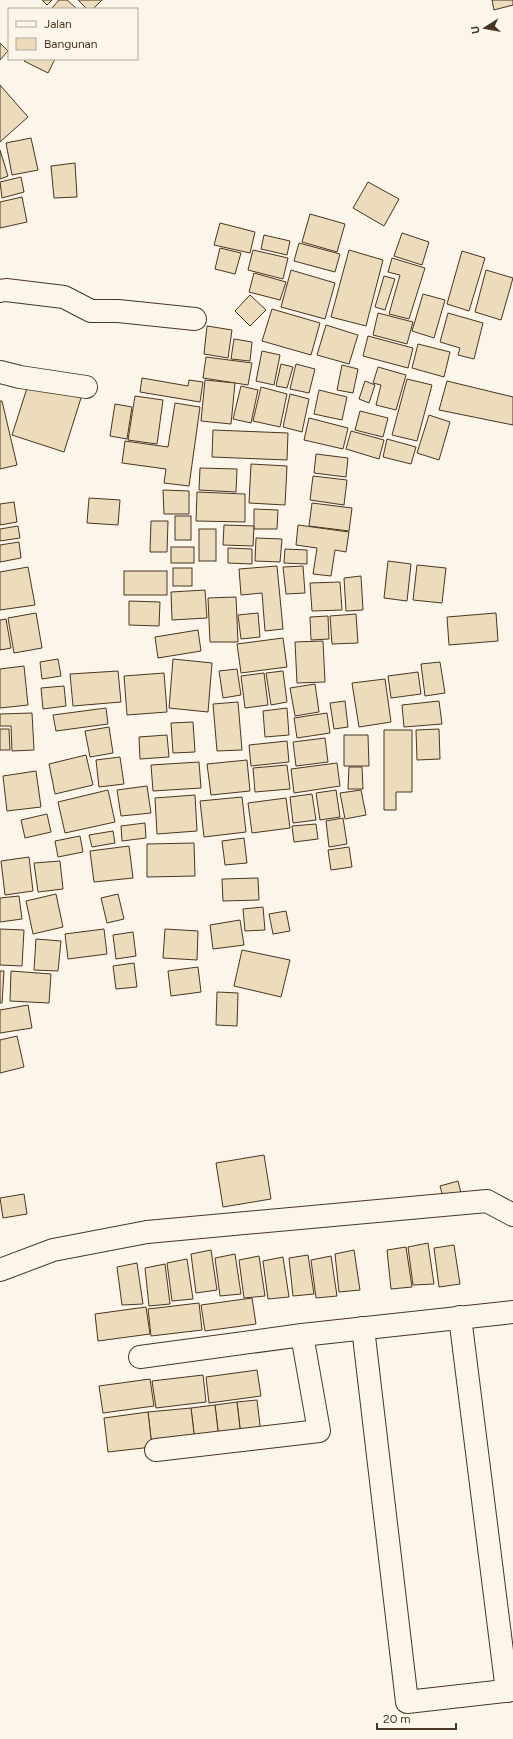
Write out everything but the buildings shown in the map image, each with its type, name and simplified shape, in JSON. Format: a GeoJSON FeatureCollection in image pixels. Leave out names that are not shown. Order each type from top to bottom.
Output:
{"type":"FeatureCollection","features":[{"type":"Feature","properties":{"kind":"street"},"geometry":{"type":"LineString","coordinates":[[0,291],[6,290],[64,297],[91,311],[118,311],[195,319]]}},
{"type":"Feature","properties":{"kind":"street"},"geometry":{"type":"LineString","coordinates":[[0,372],[20,377],[86,387]]}},
{"type":"Feature","properties":{"kind":"street"},"geometry":{"type":"LineString","coordinates":[[0,1270],[53,1250],[147,1232],[487,1201],[513,1215]]}},
{"type":"Feature","properties":{"kind":"street"},"geometry":{"type":"LineString","coordinates":[[140,1357],[302,1335],[513,1312]]}},
{"type":"Feature","properties":{"kind":"street"},"geometry":{"type":"LineString","coordinates":[[363,1328],[407,1702],[510,1691],[460,1317]]}},
{"type":"Feature","properties":{"kind":"street"},"geometry":{"type":"LineString","coordinates":[[156,1450],[319,1431],[302,1335]]}}]}
